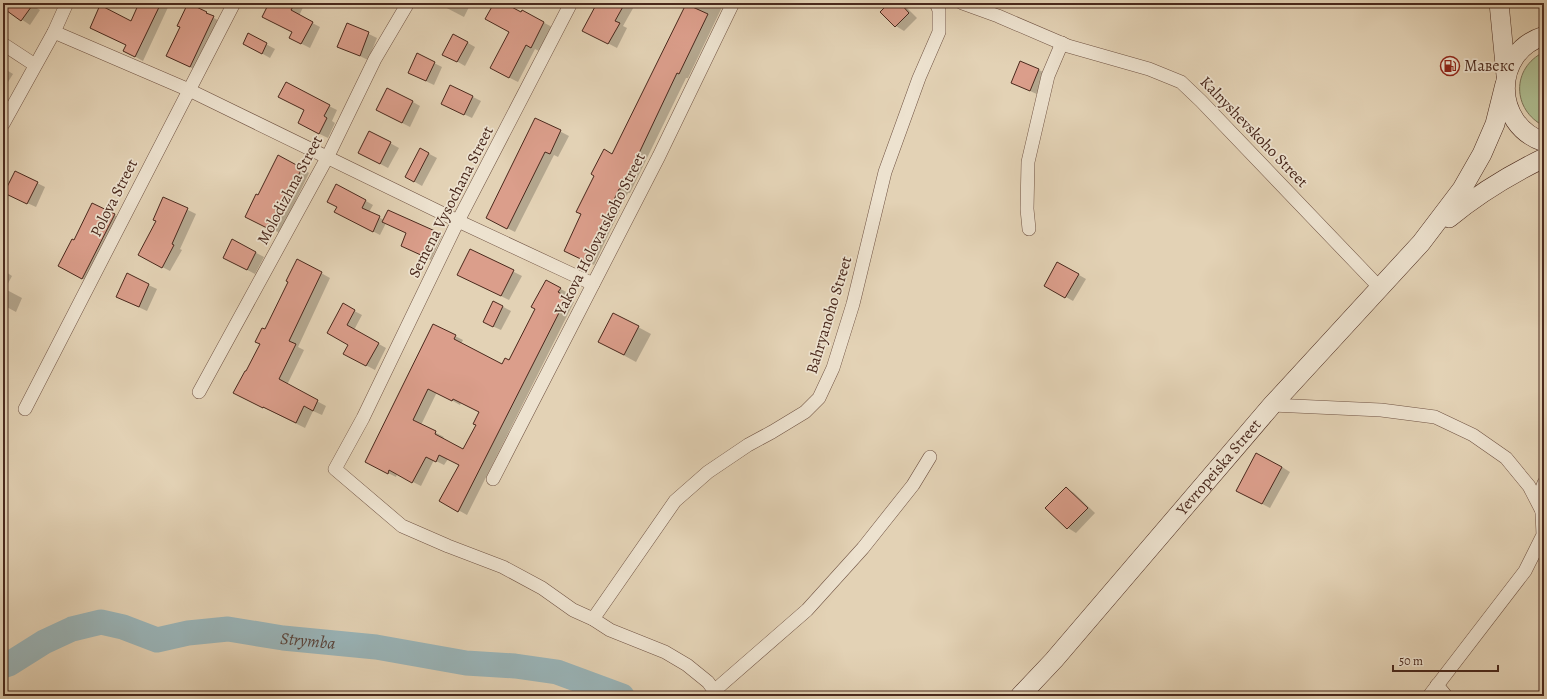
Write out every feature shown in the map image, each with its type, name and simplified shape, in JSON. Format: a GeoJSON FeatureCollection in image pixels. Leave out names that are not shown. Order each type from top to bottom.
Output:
{"type":"FeatureCollection","features":[{"type":"Feature","properties":{"kind":"main road"},"geometry":{"type":"LineString","coordinates":[[1499,3],[1506,80],[1506,102],[1513,118],[1524,131],[1544,142]]}},
{"type":"Feature","properties":{"kind":"main road"},"geometry":{"type":"LineString","coordinates":[[1421,243],[1462,189],[1482,154],[1495,124],[1513,59],[1518,52],[1532,41],[1544,36]]}},
{"type":"Feature","properties":{"kind":"main road"},"geometry":{"type":"LineString","coordinates":[[1421,243],[1469,201],[1512,173],[1544,158]]}},
{"type":"Feature","properties":{"kind":"main road","name":"Yevropeiska Street"},"geometry":{"type":"LineString","coordinates":[[1020,696],[1059,654],[1272,405],[1421,243]]}},
{"type":"Feature","properties":{"kind":"street"},"geometry":{"type":"LineString","coordinates":[[3,124],[54,32],[67,3]]}},
{"type":"Feature","properties":{"kind":"street","name":"Polova Street"},"geometry":{"type":"LineString","coordinates":[[25,409],[234,3]]}},
{"type":"Feature","properties":{"kind":"street","name":"Molodizhna Street"},"geometry":{"type":"LineString","coordinates":[[200,392],[327,158],[375,59],[408,3]]}},
{"type":"Feature","properties":{"kind":"street","name":"Semena Vysochana Street"},"geometry":{"type":"LineString","coordinates":[[571,3],[458,221],[363,418],[335,469],[402,526],[448,546],[503,567],[542,588],[573,610],[593,619]]}},
{"type":"Feature","properties":{"kind":"street","name":"Yakova Holovatskoho Street"},"geometry":{"type":"LineString","coordinates":[[493,479],[659,156],[733,3]]}},
{"type":"Feature","properties":{"kind":"street","name":"Bahryanoho Street"},"geometry":{"type":"LineString","coordinates":[[593,619],[676,501],[708,472],[748,444],[772,432],[805,412],[819,398],[833,368],[853,304],[885,172],[919,78],[938,32],[939,10],[936,3]]}},
{"type":"Feature","properties":{"kind":"street","name":"Kalnyshevskoho Street"},"geometry":{"type":"LineString","coordinates":[[962,3],[998,16],[1062,43],[1149,69],[1181,82],[1202,101],[1380,288]]}},
{"type":"Feature","properties":{"kind":"street"},"geometry":{"type":"LineString","coordinates":[[54,32],[189,90],[458,221],[593,284]]}},
{"type":"Feature","properties":{"kind":"street"},"geometry":{"type":"LineString","coordinates":[[1029,229],[1027,209],[1028,162],[1048,76],[1062,43]]}},
{"type":"Feature","properties":{"kind":"street"},"geometry":{"type":"LineString","coordinates":[[3,44],[36,65]]}},
{"type":"Feature","properties":{"kind":"street"},"geometry":{"type":"LineString","coordinates":[[1272,405],[1382,410],[1435,416],[1473,435],[1506,458],[1529,486],[1543,514]]}},
{"type":"Feature","properties":{"kind":"street"},"geometry":{"type":"LineString","coordinates":[[593,619],[615,633],[665,652],[687,665],[708,682],[716,693],[807,610],[863,548],[913,485],[930,457]]}},
{"type":"Feature","properties":{"kind":"street"},"geometry":{"type":"LineString","coordinates":[[1429,696],[1525,571],[1543,535],[1541,491],[1544,483]]}},
{"type":"Feature","properties":{"kind":"street"},"geometry":{"type":"LineString","coordinates":[[1437,685],[1446,696]]}},
{"type":"Feature","properties":{"kind":"green space"},"geometry":{"type":"Polygon","coordinates":[[[1544,52],[1544,126],[1533,119],[1526,110],[1521,100],[1520,89],[1521,78],[1526,68],[1533,59],[1544,52]]]}},
{"type":"Feature","properties":{"kind":"building"},"geometry":{"type":"Polygon","coordinates":[[[3,3],[34,3],[21,21],[3,8],[3,3]]]}},
{"type":"Feature","properties":{"kind":"building"},"geometry":{"type":"Polygon","coordinates":[[[139,3],[161,3],[135,57],[123,51],[126,45],[90,28],[100,5],[131,21],[139,3]]]}},
{"type":"Feature","properties":{"kind":"building"},"geometry":{"type":"Polygon","coordinates":[[[188,3],[214,16],[190,67],[166,56],[180,27],[177,26],[188,3]]]}},
{"type":"Feature","properties":{"kind":"building"},"geometry":{"type":"Polygon","coordinates":[[[269,3],[295,3],[291,10],[313,22],[301,44],[289,38],[292,32],[262,17],[269,3]]]}},
{"type":"Feature","properties":{"kind":"building"},"geometry":{"type":"Polygon","coordinates":[[[494,3],[504,3],[521,12],[522,10],[544,22],[531,48],[526,45],[509,78],[490,68],[509,32],[485,19],[494,3]]]}},
{"type":"Feature","properties":{"kind":"building"},"geometry":{"type":"Polygon","coordinates":[[[597,3],[625,3],[615,21],[620,23],[608,44],[582,31],[597,3]]]}},
{"type":"Feature","properties":{"kind":"building"},"geometry":{"type":"Polygon","coordinates":[[[889,3],[900,3],[909,13],[895,27],[880,12],[889,3]]]}},
{"type":"Feature","properties":{"kind":"building"},"geometry":{"type":"Polygon","coordinates":[[[686,4],[708,14],[679,74],[677,73],[621,189],[619,189],[585,261],[564,251],[581,214],[576,212],[594,176],[591,174],[604,149],[612,154],[686,4]]]}},
{"type":"Feature","properties":{"kind":"building"},"geometry":{"type":"Polygon","coordinates":[[[347,23],[369,32],[360,56],[337,47],[347,23]]]}},
{"type":"Feature","properties":{"kind":"building"},"geometry":{"type":"Polygon","coordinates":[[[248,33],[267,43],[262,54],[243,44],[248,33]]]}},
{"type":"Feature","properties":{"kind":"building"},"geometry":{"type":"Polygon","coordinates":[[[453,34],[468,42],[457,62],[442,55],[453,34]]]}},
{"type":"Feature","properties":{"kind":"building"},"geometry":{"type":"Polygon","coordinates":[[[417,53],[435,62],[426,81],[408,73],[417,53]]]}},
{"type":"Feature","properties":{"kind":"building"},"geometry":{"type":"Polygon","coordinates":[[[1020,61],[1039,69],[1030,91],[1011,83],[1020,61]]]}},
{"type":"Feature","properties":{"kind":"building"},"geometry":{"type":"Polygon","coordinates":[[[286,82],[330,105],[324,116],[327,118],[319,134],[298,123],[304,110],[278,97],[286,82]]]}},
{"type":"Feature","properties":{"kind":"building"},"geometry":{"type":"Polygon","coordinates":[[[450,85],[473,96],[464,115],[441,104],[450,85]]]}},
{"type":"Feature","properties":{"kind":"building"},"geometry":{"type":"Polygon","coordinates":[[[387,88],[413,101],[402,123],[376,110],[387,88]]]}},
{"type":"Feature","properties":{"kind":"building"},"geometry":{"type":"Polygon","coordinates":[[[535,118],[561,130],[550,154],[545,152],[507,229],[486,218],[535,118]]]}},
{"type":"Feature","properties":{"kind":"building"},"geometry":{"type":"Polygon","coordinates":[[[369,131],[391,142],[380,164],[358,153],[369,131]]]}},
{"type":"Feature","properties":{"kind":"building"},"geometry":{"type":"Polygon","coordinates":[[[420,148],[429,153],[414,182],[405,177],[420,148]]]}},
{"type":"Feature","properties":{"kind":"building"},"geometry":{"type":"Polygon","coordinates":[[[278,155],[302,168],[271,230],[245,217],[278,155]]]}},
{"type":"Feature","properties":{"kind":"building"},"geometry":{"type":"Polygon","coordinates":[[[15,171],[38,182],[27,204],[4,193],[15,171]]]}},
{"type":"Feature","properties":{"kind":"building"},"geometry":{"type":"Polygon","coordinates":[[[336,184],[366,200],[362,208],[380,216],[373,232],[334,212],[337,207],[327,202],[336,184]]]}},
{"type":"Feature","properties":{"kind":"building"},"geometry":{"type":"Polygon","coordinates":[[[163,197],[188,208],[172,244],[174,245],[162,268],[138,255],[156,221],[153,220],[163,197]]]}},
{"type":"Feature","properties":{"kind":"building"},"geometry":{"type":"Polygon","coordinates":[[[92,203],[115,214],[82,279],[58,266],[72,239],[74,240],[92,203]]]}},
{"type":"Feature","properties":{"kind":"building"},"geometry":{"type":"Polygon","coordinates":[[[388,210],[435,231],[423,256],[401,246],[406,233],[382,222],[388,210]]]}},
{"type":"Feature","properties":{"kind":"building"},"geometry":{"type":"Polygon","coordinates":[[[232,239],[256,252],[247,270],[223,258],[232,239]]]}},
{"type":"Feature","properties":{"kind":"building"},"geometry":{"type":"Polygon","coordinates":[[[470,249],[514,270],[501,296],[457,275],[470,249]]]}},
{"type":"Feature","properties":{"kind":"building"},"geometry":{"type":"Polygon","coordinates":[[[297,259],[322,272],[289,341],[296,344],[279,379],[318,400],[313,411],[304,406],[296,423],[233,393],[260,344],[255,342],[262,328],[265,329],[288,282],[286,281],[297,259]]]}},
{"type":"Feature","properties":{"kind":"building"},"geometry":{"type":"Polygon","coordinates":[[[1057,262],[1079,274],[1065,298],[1044,286],[1057,262]]]}},
{"type":"Feature","properties":{"kind":"building"},"geometry":{"type":"Polygon","coordinates":[[[127,273],[149,284],[139,307],[116,297],[127,273]]]}},
{"type":"Feature","properties":{"kind":"building"},"geometry":{"type":"Polygon","coordinates":[[[546,280],[561,288],[558,292],[567,297],[458,512],[439,501],[459,465],[439,455],[436,462],[426,457],[412,483],[389,470],[388,474],[365,462],[433,324],[456,335],[454,339],[502,364],[505,358],[509,360],[535,309],[531,307],[546,280]],[[428,389],[413,420],[436,431],[435,434],[463,449],[476,425],[473,424],[479,412],[453,399],[452,401],[428,389]]]}},
{"type":"Feature","properties":{"kind":"building"},"geometry":{"type":"Polygon","coordinates":[[[493,301],[503,306],[493,327],[483,322],[493,301]]]}},
{"type":"Feature","properties":{"kind":"building"},"geometry":{"type":"Polygon","coordinates":[[[343,303],[355,310],[347,325],[379,343],[366,366],[343,354],[348,345],[327,333],[343,303]]]}},
{"type":"Feature","properties":{"kind":"building"},"geometry":{"type":"Polygon","coordinates":[[[613,313],[639,326],[624,355],[598,342],[613,313]]]}},
{"type":"Feature","properties":{"kind":"building"},"geometry":{"type":"Polygon","coordinates":[[[1256,453],[1282,467],[1262,504],[1236,491],[1256,453]]]}},
{"type":"Feature","properties":{"kind":"building"},"geometry":{"type":"Polygon","coordinates":[[[1066,487],[1088,508],[1067,529],[1045,508],[1066,487]]]}},
{"type":"Feature","properties":{"kind":"waterway"},"geometry":{"type":"LineString","coordinates":[[1376,3],[1390,6],[1406,3]]}},
{"type":"Feature","properties":{"kind":"waterway","name":"Strymba"},"geometry":{"type":"LineString","coordinates":[[3,666],[9,664],[44,642],[72,629],[101,622],[123,627],[157,640],[188,633],[228,629],[283,638],[376,647],[466,663],[515,666],[557,672],[622,696]]}},
{"type":"Feature","properties":{"kind":"place","name":"Мавекс"},"geometry":{"type":"Point","coordinates":[1450,66]}}]}
